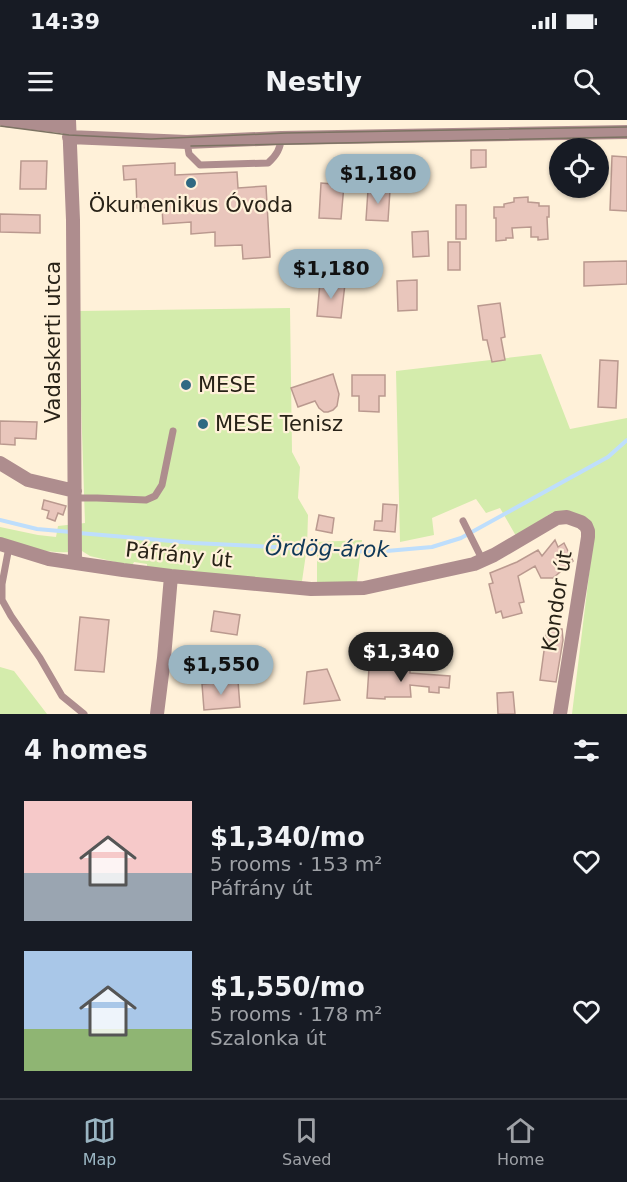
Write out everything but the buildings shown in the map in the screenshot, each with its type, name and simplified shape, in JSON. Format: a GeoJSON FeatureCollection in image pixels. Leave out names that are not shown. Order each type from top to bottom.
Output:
{"type":"FeatureCollection","features":[{"type":"Feature","properties":{"kind":"street"},"geometry":{"type":"LineString","coordinates":[[5,120],[187,142],[281,138],[627,132]]}},
{"type":"Feature","properties":{"kind":"street","name":"Vadaskerti utca"},"geometry":{"type":"LineString","coordinates":[[69,128],[73,220],[75,557]]}},
{"type":"Feature","properties":{"kind":"street"},"geometry":{"type":"LineString","coordinates":[[0,464],[28,480],[75,494]]}},
{"type":"Feature","properties":{"kind":"street","name":"Páfrány út"},"geometry":{"type":"LineString","coordinates":[[4,546],[49,559],[75,557],[171,576],[311,589],[364,588],[483,561],[557,518]]}},
{"type":"Feature","properties":{"kind":"street","name":"Kondor út"},"geometry":{"type":"LineString","coordinates":[[557,518],[575,519],[586,526],[588,531],[560,714]]}},
{"type":"Feature","properties":{"kind":"street"},"geometry":{"type":"LineString","coordinates":[[157,714],[171,576]]}},
{"type":"Feature","properties":{"kind":"lane"},"geometry":{"type":"LineString","coordinates":[[187,142],[189,154],[200,165],[268,164],[281,144],[281,138]]}},
{"type":"Feature","properties":{"kind":"lane"},"geometry":{"type":"LineString","coordinates":[[75,494],[98,498],[146,500],[155,496],[162,485],[173,431]]}},
{"type":"Feature","properties":{"kind":"lane"},"geometry":{"type":"LineString","coordinates":[[463,521],[483,561]]}},
{"type":"Feature","properties":{"kind":"lane"},"geometry":{"type":"LineString","coordinates":[[4,546],[2,600],[62,696],[84,714]]}},
{"type":"Feature","properties":{"kind":"green space","name":"MESE"},"geometry":{"type":"Polygon","coordinates":[[[290,308],[292,452],[300,467],[298,498],[308,515],[307,547],[302,581],[199,575],[147,568],[147,564],[134,562],[132,566],[90,556],[82,551],[41,550],[0,540],[0,527],[56,537],[58,526],[85,523],[78,311],[290,308]]]}},
{"type":"Feature","properties":{"kind":"green space"},"geometry":{"type":"Polygon","coordinates":[[[541,354],[570,429],[627,418],[627,714],[572,714],[593,530],[553,512],[516,536],[500,508],[486,513],[476,499],[432,518],[434,535],[400,542],[396,371],[541,354]]]}},
{"type":"Feature","properties":{"kind":"green space"},"geometry":{"type":"Polygon","coordinates":[[[362,540],[357,582],[339,584],[317,582],[317,542],[362,540]]]}},
{"type":"Feature","properties":{"kind":"green space"},"geometry":{"type":"Polygon","coordinates":[[[0,667],[14,671],[47,714],[0,714],[0,667]]]}},
{"type":"Feature","properties":{"kind":"waterway","name":"Ördög-árok"},"geometry":{"type":"LineString","coordinates":[[79,533],[194,543],[375,552],[432,547],[461,538],[608,457],[627,440]]}},
{"type":"Feature","properties":{"kind":"waterway","name":"Ördög-árok"},"geometry":{"type":"LineString","coordinates":[[0,520],[37,529],[71,532]]}},
{"type":"Feature","properties":{"kind":"tram line"},"geometry":{"type":"LineString","coordinates":[[0,126],[69,135],[151,139],[286,133],[627,127]]}},
{"type":"Feature","properties":{"kind":"tram line"},"geometry":{"type":"LineString","coordinates":[[191,146],[627,137]]}},
{"type":"Feature","properties":{"kind":"place","name":"Ökumenikus Óvoda"},"geometry":{"type":"Point","coordinates":[191,183]}},
{"type":"Feature","properties":{"kind":"place","name":"MESE"},"geometry":{"type":"Point","coordinates":[186,385]}},
{"type":"Feature","properties":{"kind":"place","name":"MESE Tenisz"},"geometry":{"type":"Point","coordinates":[203,424]}}]}
